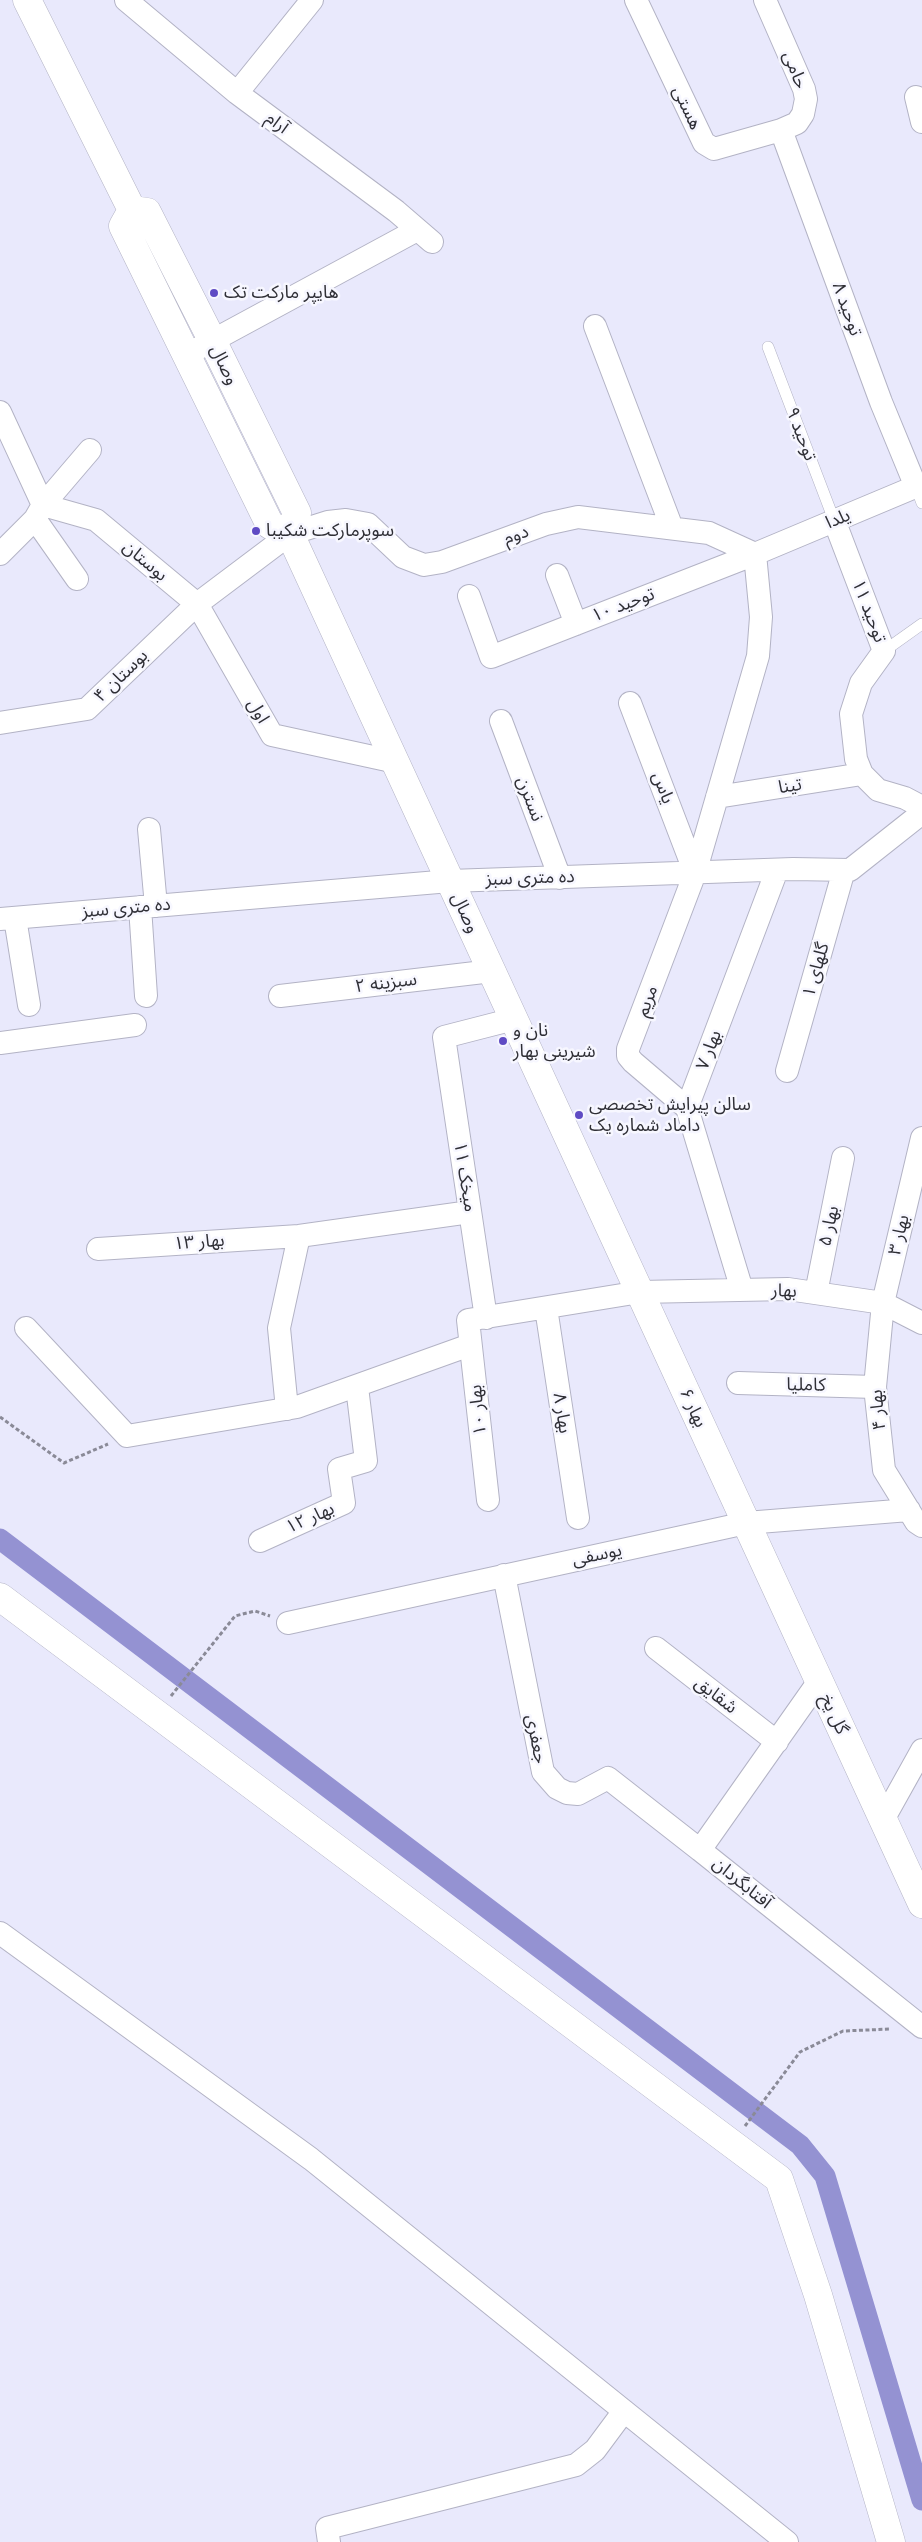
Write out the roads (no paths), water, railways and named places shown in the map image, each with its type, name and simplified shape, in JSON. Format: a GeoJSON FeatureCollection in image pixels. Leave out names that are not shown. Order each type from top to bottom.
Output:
{"type":"FeatureCollection","features":[{"type":"Feature","properties":{"kind":"main road"},"geometry":{"type":"LineString","coordinates":[[27,0],[132,210]]}},
{"type":"Feature","properties":{"kind":"main road","name":"وصال"},"geometry":{"type":"LineString","coordinates":[[290,534],[297,513],[147,212],[132,210],[123,226],[270,525],[290,534],[640,1292]]}},
{"type":"Feature","properties":{"kind":"main road","name":"بهار ۶"},"geometry":{"type":"LineString","coordinates":[[640,1292],[746,1523]]}},
{"type":"Feature","properties":{"kind":"main road","name":"گل یخ"},"geometry":{"type":"LineString","coordinates":[[746,1523],[922,1904]]}},
{"type":"Feature","properties":{"kind":"main road"},"geometry":{"type":"LineString","coordinates":[[0,1597],[779,2179],[818,2295],[891,2542]]}},
{"type":"Feature","properties":{"kind":"street","name":"آرام"},"geometry":{"type":"LineString","coordinates":[[126,0],[237,93],[396,211],[424,236],[212,340]]}},
{"type":"Feature","properties":{"kind":"street"},"geometry":{"type":"LineString","coordinates":[[237,93],[312,0]]}},
{"type":"Feature","properties":{"kind":"street","name":"هستی"},"geometry":{"type":"LineString","coordinates":[[636,0],[708,148],[714,149],[781,130]]}},
{"type":"Feature","properties":{"kind":"street","name":"حامی"},"geometry":{"type":"LineString","coordinates":[[765,0],[799,74],[806,99],[801,120],[781,130]]}},
{"type":"Feature","properties":{"kind":"street"},"geometry":{"type":"LineString","coordinates":[[916,97],[922,122]]}},
{"type":"Feature","properties":{"kind":"street","name":"توحید ۸"},"geometry":{"type":"LineString","coordinates":[[781,130],[881,402],[920,492]]}},
{"type":"Feature","properties":{"kind":"street"},"geometry":{"type":"LineString","coordinates":[[595,326],[672,528]]}},
{"type":"Feature","properties":{"kind":"street"},"geometry":{"type":"LineString","coordinates":[[185,355],[212,340]]}},
{"type":"Feature","properties":{"kind":"street"},"geometry":{"type":"LineString","coordinates":[[0,412],[39,512],[77,579]]}},
{"type":"Feature","properties":{"kind":"street"},"geometry":{"type":"LineString","coordinates":[[0,554],[39,512],[90,450]]}},
{"type":"Feature","properties":{"kind":"street","name":"یلدا"},"geometry":{"type":"LineString","coordinates":[[755,554],[834,520],[920,492]]}},
{"type":"Feature","properties":{"kind":"street","name":"بوستان"},"geometry":{"type":"LineString","coordinates":[[39,512],[96,520],[197,604]]}},
{"type":"Feature","properties":{"kind":"street","name":"دوم"},"geometry":{"type":"LineString","coordinates":[[290,534],[328,522],[346,520],[368,524],[403,557],[424,565],[442,562],[546,524],[578,517],[709,533],[755,554]]}},
{"type":"Feature","properties":{"kind":"street","name":"توحید ۱۱"},"geometry":{"type":"LineString","coordinates":[[834,520],[884,650],[861,682],[851,714],[856,759],[862,774]]}},
{"type":"Feature","properties":{"kind":"street"},"geometry":{"type":"LineString","coordinates":[[197,604],[290,534]]}},
{"type":"Feature","properties":{"kind":"street","name":"توحید ۱۰"},"geometry":{"type":"LineString","coordinates":[[469,596],[491,657],[755,554]]}},
{"type":"Feature","properties":{"kind":"street","name":"مریم"},"geometry":{"type":"LineString","coordinates":[[687,1108],[633,1062],[628,1056],[628,1049],[695,873],[758,656],[761,617],[755,554]]}},
{"type":"Feature","properties":{"kind":"street"},"geometry":{"type":"LineString","coordinates":[[557,575],[576,624]]}},
{"type":"Feature","properties":{"kind":"street","name":"بوستان ۴"},"geometry":{"type":"LineString","coordinates":[[0,723],[87,709],[197,604]]}},
{"type":"Feature","properties":{"kind":"street","name":"اول"},"geometry":{"type":"LineString","coordinates":[[197,604],[272,735],[396,762]]}},
{"type":"Feature","properties":{"kind":"street","name":"یاس"},"geometry":{"type":"LineString","coordinates":[[630,702],[695,873]]}},
{"type":"Feature","properties":{"kind":"street","name":"نسترن"},"geometry":{"type":"LineString","coordinates":[[500,721],[560,878]]}},
{"type":"Feature","properties":{"kind":"street"},"geometry":{"type":"LineString","coordinates":[[862,774],[878,790],[905,798],[922,807]]}},
{"type":"Feature","properties":{"kind":"street","name":"تینا"},"geometry":{"type":"LineString","coordinates":[[717,797],[862,774]]}},
{"type":"Feature","properties":{"kind":"street","name":"ده متری سبز"},"geometry":{"type":"LineString","coordinates":[[8,918],[450,881],[777,870],[850,870],[922,814]]}},
{"type":"Feature","properties":{"kind":"street"},"geometry":{"type":"LineString","coordinates":[[146,996],[149,829]]}},
{"type":"Feature","properties":{"kind":"street","name":"بهار ۷"},"geometry":{"type":"LineString","coordinates":[[687,1108],[777,870]]}},
{"type":"Feature","properties":{"kind":"street","name":"گلهای ۱"},"geometry":{"type":"LineString","coordinates":[[787,1071],[844,870]]}},
{"type":"Feature","properties":{"kind":"street"},"geometry":{"type":"LineString","coordinates":[[8,918],[29,1005]]}},
{"type":"Feature","properties":{"kind":"street","name":"سبزینه ۲"},"geometry":{"type":"LineString","coordinates":[[280,996],[492,971]]}},
{"type":"Feature","properties":{"kind":"street","name":"میخک ۱۱"},"geometry":{"type":"LineString","coordinates":[[477,1319],[470,1212],[444,1037],[514,1019]]}},
{"type":"Feature","properties":{"kind":"street"},"geometry":{"type":"LineString","coordinates":[[0,1043],[135,1024]]}},
{"type":"Feature","properties":{"kind":"street"},"geometry":{"type":"LineString","coordinates":[[687,1108],[742,1290]]}},
{"type":"Feature","properties":{"kind":"street","name":"بهار ۳"},"geometry":{"type":"LineString","coordinates":[[883,1303],[922,1138]]}},
{"type":"Feature","properties":{"kind":"street","name":"بهار ۵"},"geometry":{"type":"LineString","coordinates":[[816,1293],[843,1158]]}},
{"type":"Feature","properties":{"kind":"street","name":"بهار ۱۳"},"geometry":{"type":"LineString","coordinates":[[98,1249],[299,1236],[470,1212]]}},
{"type":"Feature","properties":{"kind":"street"},"geometry":{"type":"LineString","coordinates":[[287,1409],[279,1328],[299,1236]]}},
{"type":"Feature","properties":{"kind":"street","name":"بهار"},"geometry":{"type":"LineString","coordinates":[[477,1319],[640,1292],[788,1289],[883,1303],[922,1323]]}},
{"type":"Feature","properties":{"kind":"street","name":"بهار ۴"},"geometry":{"type":"LineString","coordinates":[[883,1303],[874,1387],[884,1470],[915,1518]]}},
{"type":"Feature","properties":{"kind":"street","name":"بهار ۸"},"geometry":{"type":"LineString","coordinates":[[546,1308],[578,1518]]}},
{"type":"Feature","properties":{"kind":"street","name":"بهار ۱۰"},"geometry":{"type":"LineString","coordinates":[[477,1319],[470,1344],[488,1500]]}},
{"type":"Feature","properties":{"kind":"street"},"geometry":{"type":"LineString","coordinates":[[26,1328],[128,1436],[287,1409],[357,1386],[470,1344]]}},
{"type":"Feature","properties":{"kind":"street","name":"کاملیا"},"geometry":{"type":"LineString","coordinates":[[738,1383],[874,1387]]}},
{"type":"Feature","properties":{"kind":"street","name":"بهار ۱۲"},"geometry":{"type":"LineString","coordinates":[[260,1541],[344,1503],[339,1469],[366,1462],[357,1386]]}},
{"type":"Feature","properties":{"kind":"street","name":"یوسفی"},"geometry":{"type":"LineString","coordinates":[[288,1623],[746,1523],[915,1518]]}},
{"type":"Feature","properties":{"kind":"street","name":"جعفری"},"geometry":{"type":"LineString","coordinates":[[504,1575],[543,1772],[549,1782],[567,1793],[578,1794],[608,1778],[700,1850]]}},
{"type":"Feature","properties":{"kind":"street","name":"شقایق"},"geometry":{"type":"LineString","coordinates":[[656,1648],[777,1742]]}},
{"type":"Feature","properties":{"kind":"street","name":"آفتابگردان"},"geometry":{"type":"LineString","coordinates":[[819,1681],[700,1850],[922,2027]]}},
{"type":"Feature","properties":{"kind":"street"},"geometry":{"type":"LineString","coordinates":[[883,1820],[922,1750]]}},
{"type":"Feature","properties":{"kind":"street"},"geometry":{"type":"LineString","coordinates":[[0,1933],[311,2159],[787,2542]]}},
{"type":"Feature","properties":{"kind":"street"},"geometry":{"type":"LineString","coordinates":[[329,2542],[327,2528],[576,2465],[595,2450],[624,2411]]}},
{"type":"Feature","properties":{"kind":"lane","name":"توحید ۹"},"geometry":{"type":"LineString","coordinates":[[768,347],[834,520]]}},
{"type":"Feature","properties":{"kind":"lane"},"geometry":{"type":"LineString","coordinates":[[884,650],[922,624]]}},
{"type":"Feature","properties":{"kind":"waterway"},"geometry":{"type":"LineString","coordinates":[[0,1539],[800,2145],[825,2176],[922,2500]]}},
{"type":"Feature","properties":{"kind":"place","name":"هایپر مارکت تک"},"geometry":{"type":"Point","coordinates":[214,293]}},
{"type":"Feature","properties":{"kind":"place","name":"سوپرمارکت شکیبا"},"geometry":{"type":"Point","coordinates":[256,531]}},
{"type":"Feature","properties":{"kind":"place","name":"نان و شیرینی بهار"},"geometry":{"type":"Point","coordinates":[503,1041]}},
{"type":"Feature","properties":{"kind":"place","name":"سالن پیرایش تخصصی داماد شماره یک"},"geometry":{"type":"Point","coordinates":[579,1115]}}]}
